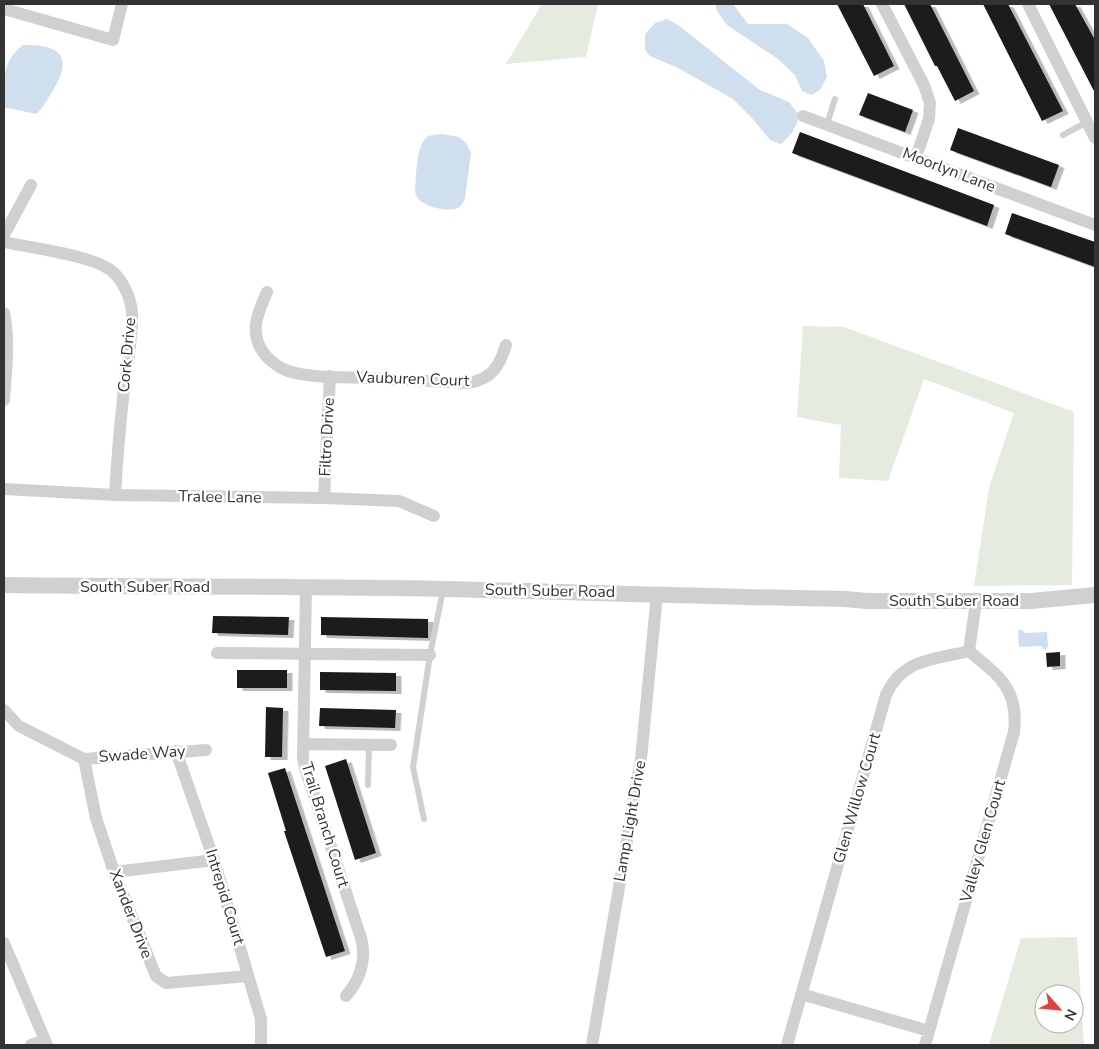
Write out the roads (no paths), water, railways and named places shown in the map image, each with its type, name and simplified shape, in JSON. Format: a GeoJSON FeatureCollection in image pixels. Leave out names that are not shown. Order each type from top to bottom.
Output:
{"type":"FeatureCollection","features":[{"type":"Feature","properties":{"kind":"street"},"geometry":{"type":"LineString","coordinates":[[4,9],[113,40],[122,4]]}},
{"type":"Feature","properties":{"kind":"street"},"geometry":{"type":"LineString","coordinates":[[882,4],[924,85],[930,103],[929,119],[916,157]]}},
{"type":"Feature","properties":{"kind":"street"},"geometry":{"type":"LineString","coordinates":[[1028,4],[1095,138]]}},
{"type":"Feature","properties":{"kind":"street","name":"Moorlyn Lane"},"geometry":{"type":"LineString","coordinates":[[803,116],[1095,225]]}},
{"type":"Feature","properties":{"kind":"street"},"geometry":{"type":"LineString","coordinates":[[4,236],[31,184]]}},
{"type":"Feature","properties":{"kind":"street","name":"Cork Drive"},"geometry":{"type":"LineString","coordinates":[[4,242],[82,258],[97,264],[113,272],[129,298],[132,313],[131,333],[118,438],[115,496]]}},
{"type":"Feature","properties":{"kind":"street","name":"Vauburen Court"},"geometry":{"type":"LineString","coordinates":[[267,292],[258,311],[255,335],[261,350],[278,367],[290,372],[330,376],[468,383],[480,381],[489,376],[497,368],[506,345]]}},
{"type":"Feature","properties":{"kind":"street"},"geometry":{"type":"LineString","coordinates":[[4,313],[8,354],[4,400]]}},
{"type":"Feature","properties":{"kind":"street","name":"Filtro Drive"},"geometry":{"type":"LineString","coordinates":[[324,498],[330,376]]}},
{"type":"Feature","properties":{"kind":"street","name":"Tralee Lane"},"geometry":{"type":"LineString","coordinates":[[4,489],[115,496],[324,498],[399,502],[434,516]]}},
{"type":"Feature","properties":{"kind":"street","name":"South Suber Road"},"geometry":{"type":"LineString","coordinates":[[4,586],[444,589],[866,601],[976,602],[1031,602],[1095,595]]}},
{"type":"Feature","properties":{"kind":"street","name":"Trail Branch Court"},"geometry":{"type":"LineString","coordinates":[[306,587],[303,744],[305,768],[363,945],[362,966],[355,986],[346,996]]}},
{"type":"Feature","properties":{"kind":"street","name":"Lamp Light Drive"},"geometry":{"type":"LineString","coordinates":[[592,1045],[641,759],[657,594]]}},
{"type":"Feature","properties":{"kind":"street"},"geometry":{"type":"LineString","coordinates":[[969,651],[976,602]]}},
{"type":"Feature","properties":{"kind":"street","name":"Glen Willow Court"},"geometry":{"type":"LineString","coordinates":[[787,1045],[886,695],[891,684],[899,674],[914,664],[969,651]]}},
{"type":"Feature","properties":{"kind":"street","name":"Valley Glen Court"},"geometry":{"type":"LineString","coordinates":[[925,1045],[1014,732],[1013,701],[1005,683],[969,651]]}},
{"type":"Feature","properties":{"kind":"street"},"geometry":{"type":"LineString","coordinates":[[217,653],[430,655]]}},
{"type":"Feature","properties":{"kind":"street","name":"Swade Way"},"geometry":{"type":"LineString","coordinates":[[4,710],[19,726],[84,759],[206,750]]}},
{"type":"Feature","properties":{"kind":"street"},"geometry":{"type":"LineString","coordinates":[[303,744],[390,745]]}},
{"type":"Feature","properties":{"kind":"street","name":"Intrepid Court"},"geometry":{"type":"LineString","coordinates":[[176,751],[214,860],[261,1019],[262,1045]]}},
{"type":"Feature","properties":{"kind":"street","name":"Xander Drive"},"geometry":{"type":"LineString","coordinates":[[84,759],[96,818],[114,872],[153,972],[166,983],[248,976]]}},
{"type":"Feature","properties":{"kind":"street"},"geometry":{"type":"LineString","coordinates":[[114,872],[214,860]]}},
{"type":"Feature","properties":{"kind":"street"},"geometry":{"type":"LineString","coordinates":[[4,944],[46,1042],[31,1045]]}},
{"type":"Feature","properties":{"kind":"street"},"geometry":{"type":"LineString","coordinates":[[802,994],[929,1031]]}},
{"type":"Feature","properties":{"kind":"lane"},"geometry":{"type":"LineString","coordinates":[[827,124],[835,99]]}},
{"type":"Feature","properties":{"kind":"lane"},"geometry":{"type":"LineString","coordinates":[[1063,135],[1087,122]]}},
{"type":"Feature","properties":{"kind":"lane"},"geometry":{"type":"LineString","coordinates":[[424,819],[413,767],[430,655],[444,589]]}},
{"type":"Feature","properties":{"kind":"lane"},"geometry":{"type":"LineString","coordinates":[[368,785],[369,744]]}},
{"type":"Feature","properties":{"kind":"water"},"geometry":{"type":"Polygon","coordinates":[[[715,4],[733,4],[748,24],[787,24],[808,38],[824,61],[827,77],[820,90],[811,95],[802,91],[795,75],[778,59],[727,25],[717,11],[715,4]]]}},
{"type":"Feature","properties":{"kind":"water"},"geometry":{"type":"Polygon","coordinates":[[[667,19],[678,25],[760,90],[789,102],[800,116],[792,133],[781,144],[770,140],[733,99],[678,68],[650,56],[645,50],[645,34],[655,23],[667,19]]]}},
{"type":"Feature","properties":{"kind":"water"},"geometry":{"type":"Polygon","coordinates":[[[23,45],[36,45],[55,50],[63,61],[59,80],[45,104],[36,114],[4,107],[4,80],[7,65],[16,51],[23,45]]]}},
{"type":"Feature","properties":{"kind":"water"},"geometry":{"type":"Polygon","coordinates":[[[443,134],[459,137],[466,143],[471,153],[465,198],[461,206],[454,209],[440,209],[425,204],[415,192],[417,163],[423,141],[429,136],[443,134]]]}},
{"type":"Feature","properties":{"kind":"water"},"geometry":{"type":"Polygon","coordinates":[[[1021,629],[1025,633],[1047,632],[1048,646],[1045,650],[1041,646],[1019,647],[1018,631],[1021,629]]]}}]}
